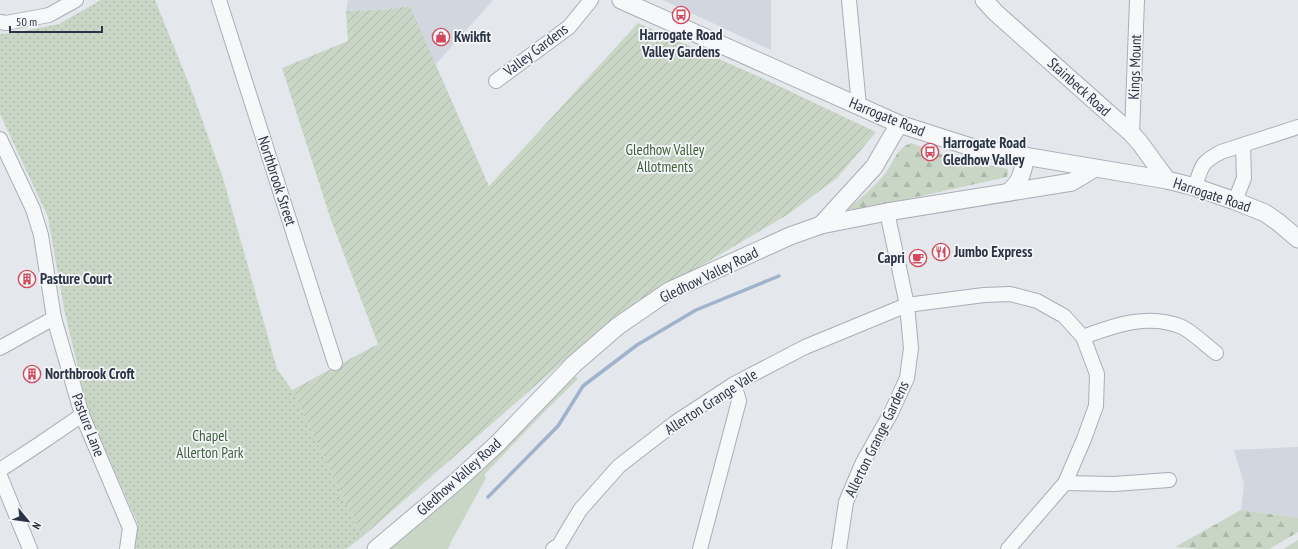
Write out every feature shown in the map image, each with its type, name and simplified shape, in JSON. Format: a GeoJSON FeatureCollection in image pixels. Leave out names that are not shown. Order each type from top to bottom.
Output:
{"type":"FeatureCollection","features":[{"type":"Feature","properties":{"kind":"street"},"geometry":{"type":"LineString","coordinates":[[0,22],[6,23],[49,15],[76,0]]}},
{"type":"Feature","properties":{"kind":"street","name":"Northbrook Street"},"geometry":{"type":"LineString","coordinates":[[219,0],[335,363]]}},
{"type":"Feature","properties":{"kind":"street","name":"Valley Gardens"},"geometry":{"type":"LineString","coordinates":[[496,81],[569,27],[591,0]]}},
{"type":"Feature","properties":{"kind":"street","name":"Harrogate Road"},"geometry":{"type":"LineString","coordinates":[[621,0],[899,124],[971,147],[1167,180],[1195,187],[1265,213],[1298,239]]}},
{"type":"Feature","properties":{"kind":"street"},"geometry":{"type":"LineString","coordinates":[[849,0],[859,106]]}},
{"type":"Feature","properties":{"kind":"street","name":"Stainbeck Road"},"geometry":{"type":"LineString","coordinates":[[984,0],[996,13],[1132,134],[1167,180]]}},
{"type":"Feature","properties":{"kind":"street","name":"Kings Mount"},"geometry":{"type":"LineString","coordinates":[[1132,134],[1137,0]]}},
{"type":"Feature","properties":{"kind":"street"},"geometry":{"type":"LineString","coordinates":[[821,225],[874,167],[899,124]]}},
{"type":"Feature","properties":{"kind":"street"},"geometry":{"type":"LineString","coordinates":[[1195,187],[1203,164],[1221,152],[1298,127]]}},
{"type":"Feature","properties":{"kind":"street","name":"Pasture Lane"},"geometry":{"type":"LineString","coordinates":[[0,139],[32,210],[41,235],[54,318],[82,415],[130,528],[127,549]]}},
{"type":"Feature","properties":{"kind":"street"},"geometry":{"type":"LineString","coordinates":[[1235,201],[1244,178],[1243,145]]}},
{"type":"Feature","properties":{"kind":"street"},"geometry":{"type":"LineString","coordinates":[[1009,192],[1021,177],[1026,156]]}},
{"type":"Feature","properties":{"kind":"street","name":"Gledhow Valley Road"},"geometry":{"type":"LineString","coordinates":[[376,549],[458,480],[498,442],[574,364],[618,326],[669,291],[790,236],[821,225],[887,212],[1072,182],[1095,168]]}},
{"type":"Feature","properties":{"kind":"street","name":"Allerton Grange Gardens"},"geometry":{"type":"LineString","coordinates":[[839,549],[846,502],[863,462],[891,413],[907,378],[911,348],[907,306],[887,212]]}},
{"type":"Feature","properties":{"kind":"street","name":"Allerton Grange Vale"},"geometry":{"type":"LineString","coordinates":[[557,548],[580,510],[619,466],[676,422],[734,384],[805,347],[907,306],[984,295],[1010,294],[1037,301],[1064,316],[1083,337]]}},
{"type":"Feature","properties":{"kind":"street"},"geometry":{"type":"LineString","coordinates":[[0,348],[54,318]]}},
{"type":"Feature","properties":{"kind":"street"},"geometry":{"type":"LineString","coordinates":[[1008,549],[1065,483],[1096,406],[1097,374],[1083,337],[1114,325],[1145,320],[1160,321],[1182,328],[1216,353]]}},
{"type":"Feature","properties":{"kind":"street"},"geometry":{"type":"LineString","coordinates":[[700,549],[739,401],[734,384]]}},
{"type":"Feature","properties":{"kind":"street"},"geometry":{"type":"LineString","coordinates":[[0,470],[82,415]]}},
{"type":"Feature","properties":{"kind":"street"},"geometry":{"type":"LineString","coordinates":[[0,476],[30,549]]}},
{"type":"Feature","properties":{"kind":"street"},"geometry":{"type":"LineString","coordinates":[[1065,483],[1114,484],[1169,480]]}},
{"type":"Feature","properties":{"kind":"shaded area","name":"Kwikfit"},"geometry":{"type":"Polygon","coordinates":[[[348,0],[493,0],[435,65],[410,6],[381,10],[346,11],[348,0]]]}},
{"type":"Feature","properties":{"kind":"shaded area"},"geometry":{"type":"Polygon","coordinates":[[[663,0],[771,0],[771,50],[663,0]]]}},
{"type":"Feature","properties":{"kind":"shaded area"},"geometry":{"type":"Polygon","coordinates":[[[1298,447],[1298,518],[1241,510],[1244,484],[1234,450],[1298,447]]]}},
{"type":"Feature","properties":{"kind":"green space","name":"Chapel Allerton Park"},"geometry":{"type":"Polygon","coordinates":[[[101,0],[155,0],[191,89],[223,178],[277,369],[292,390],[362,537],[346,549],[133,549],[138,524],[88,410],[64,309],[48,217],[0,114],[0,34],[59,24],[101,0]]]}},
{"type":"Feature","properties":{"kind":"green space","name":"Gledhow Valley Allotments"},"geometry":{"type":"Polygon","coordinates":[[[410,6],[489,186],[638,23],[764,79],[876,132],[837,178],[787,215],[614,317],[362,537],[292,390],[378,344],[331,220],[282,68],[348,41],[346,11],[381,10],[410,6]]]}},
{"type":"Feature","properties":{"kind":"green space"},"geometry":{"type":"Polygon","coordinates":[[[911,143],[952,158],[1008,169],[1007,177],[849,212],[848,209],[872,188],[885,174],[899,152],[911,143]]]}},
{"type":"Feature","properties":{"kind":"green space"},"geometry":{"type":"Polygon","coordinates":[[[574,375],[578,379],[484,475],[486,478],[448,549],[388,549],[574,375]]]}},
{"type":"Feature","properties":{"kind":"green space"},"geometry":{"type":"Polygon","coordinates":[[[1241,510],[1298,518],[1298,532],[1269,549],[1199,549],[1175,547],[1241,510]]]}},
{"type":"Feature","properties":{"kind":"green space"},"geometry":{"type":"Polygon","coordinates":[[[1298,540],[1298,549],[1283,549],[1298,540]]]}},
{"type":"Feature","properties":{"kind":"waterway"},"geometry":{"type":"LineString","coordinates":[[488,497],[558,426],[583,386],[637,345],[696,310],[779,276]]}},
{"type":"Feature","properties":{"kind":"place","name":"Harrogate Road Valley Gardens"},"geometry":{"type":"Point","coordinates":[681,15]}},
{"type":"Feature","properties":{"kind":"place","name":"Kwikfit"},"geometry":{"type":"Point","coordinates":[441,37]}},
{"type":"Feature","properties":{"kind":"place","name":"Harrogate Road Gledhow Valley"},"geometry":{"type":"Point","coordinates":[930,152]}},
{"type":"Feature","properties":{"kind":"place","name":"Jumbo Express"},"geometry":{"type":"Point","coordinates":[941,252]}},
{"type":"Feature","properties":{"kind":"place","name":"Capri"},"geometry":{"type":"Point","coordinates":[918,258]}},
{"type":"Feature","properties":{"kind":"place","name":"Pasture Court"},"geometry":{"type":"Point","coordinates":[27,279]}},
{"type":"Feature","properties":{"kind":"place","name":"Northbrook Croft"},"geometry":{"type":"Point","coordinates":[32,374]}}]}
